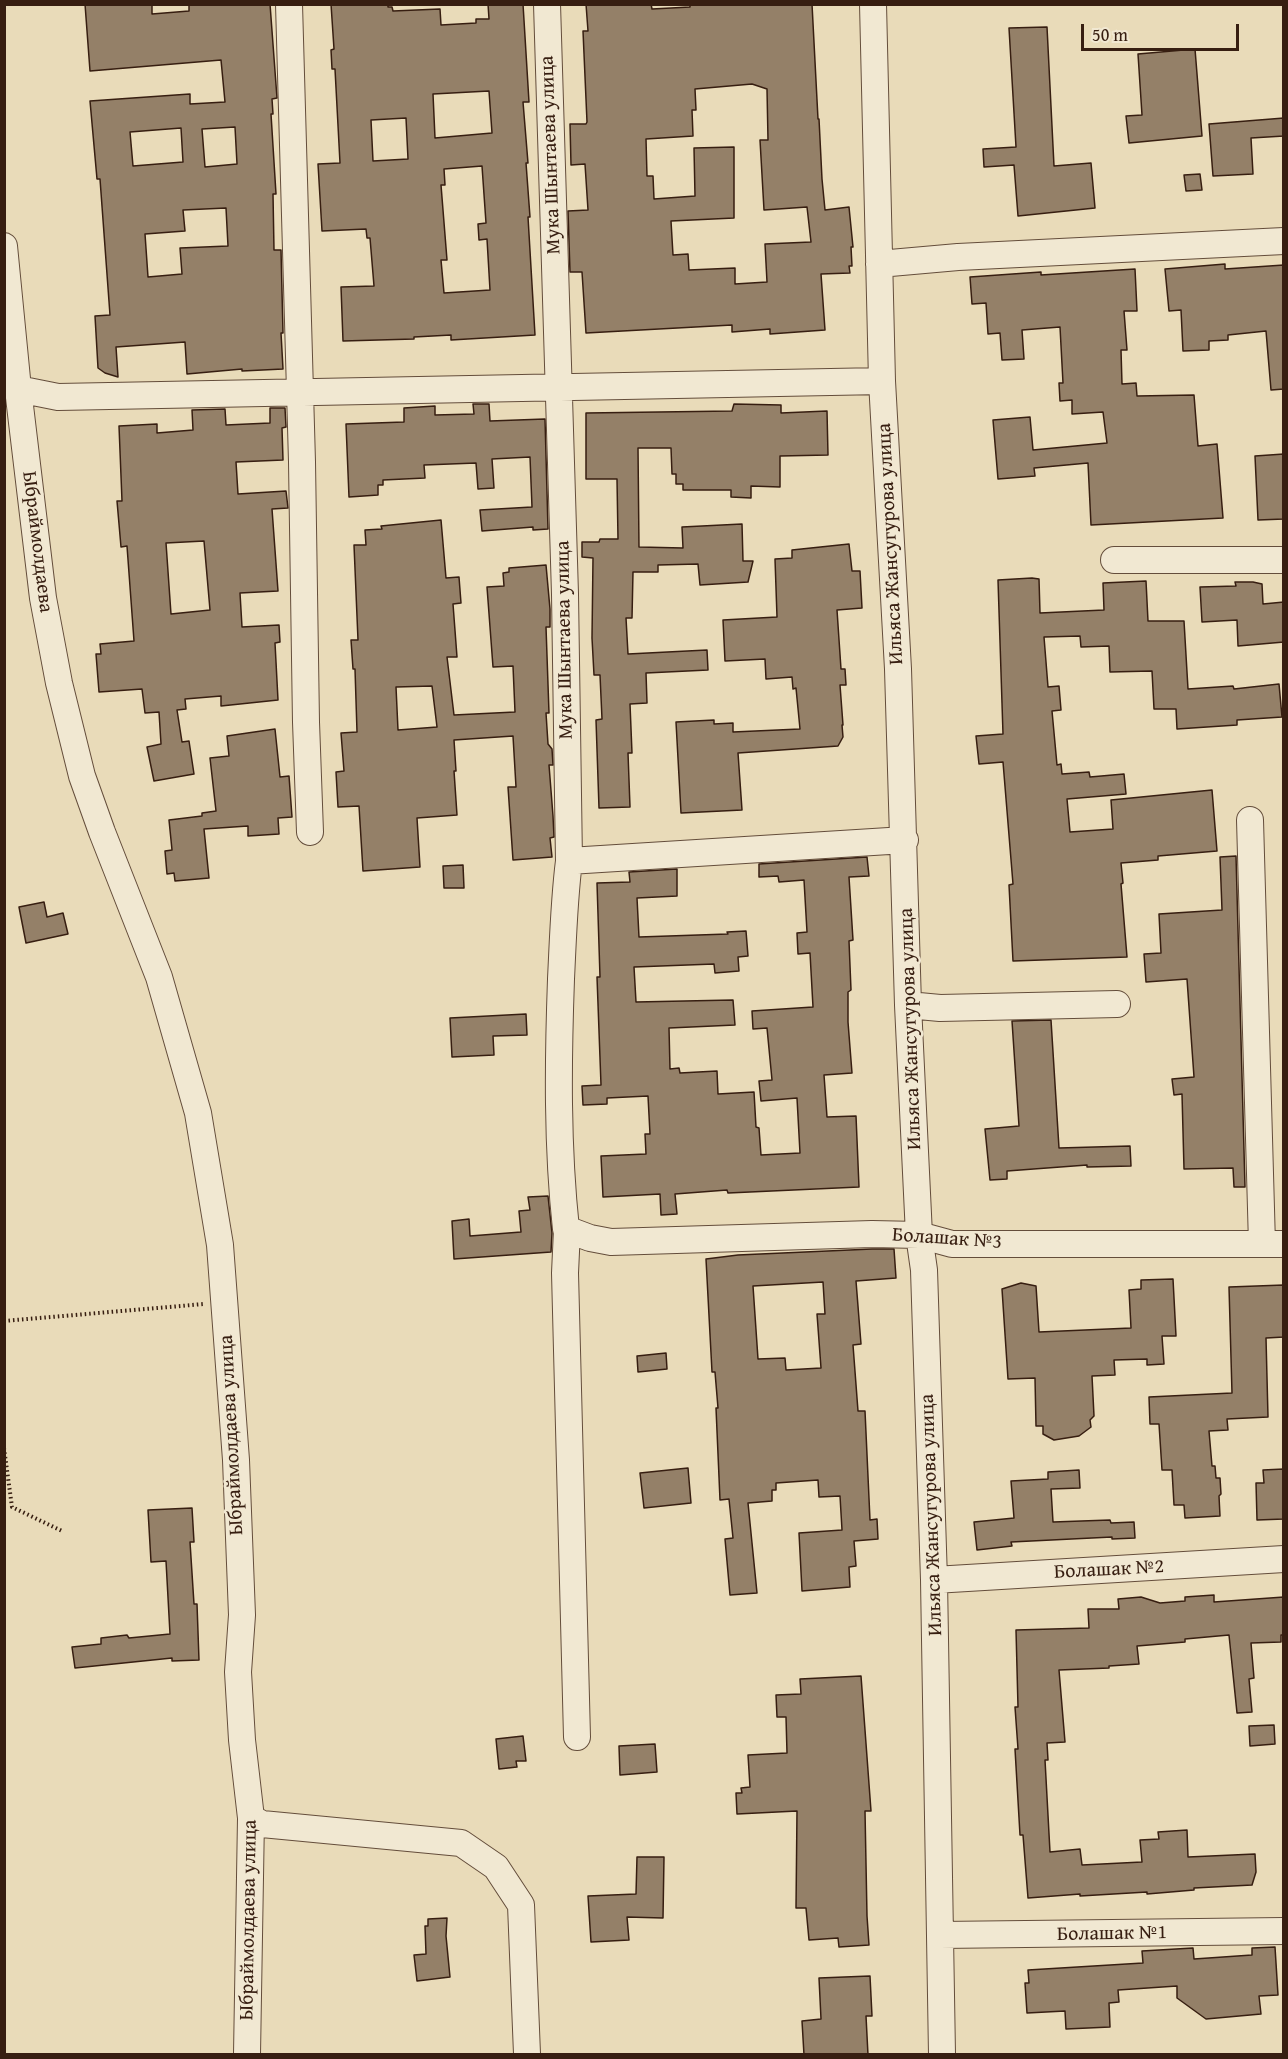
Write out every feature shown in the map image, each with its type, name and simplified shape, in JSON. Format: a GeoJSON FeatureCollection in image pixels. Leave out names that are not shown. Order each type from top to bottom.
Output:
{"type":"FeatureCollection","features":[{"type":"Feature","properties":{"kind":"street"},"geometry":{"type":"LineString","coordinates":[[289,4],[310,832]]}},
{"type":"Feature","properties":{"kind":"street","name":"Мука Шынтаева улица"},"geometry":{"type":"LineString","coordinates":[[547,4],[565,594],[569,861],[565,893],[559,1028],[560,1147],[567,1230],[565,1274],[577,1737]]}},
{"type":"Feature","properties":{"kind":"street","name":"Ильяса Жансугурова улица"},"geometry":{"type":"LineString","coordinates":[[873,4],[882,381],[898,669],[905,840],[908,1005],[919,1235],[924,1270],[934,1580],[942,2055]]}},
{"type":"Feature","properties":{"kind":"street"},"geometry":{"type":"LineString","coordinates":[[879,264],[958,257],[1284,241]]}},
{"type":"Feature","properties":{"kind":"street","name":"Ыбраймолдаева"},"geometry":{"type":"LineString","coordinates":[[4,246],[7,298],[45,609],[59,683],[82,776],[102,832]]}},
{"type":"Feature","properties":{"kind":"street"},"geometry":{"type":"LineString","coordinates":[[18,389],[58,397],[882,381]]}},
{"type":"Feature","properties":{"kind":"street"},"geometry":{"type":"LineString","coordinates":[[1114,560],[1284,560]]}},
{"type":"Feature","properties":{"kind":"street"},"geometry":{"type":"LineString","coordinates":[[1250,820],[1273,1244]]}},
{"type":"Feature","properties":{"kind":"street","name":"Ыбраймолдаева улица"},"geometry":{"type":"LineString","coordinates":[[102,832],[159,977],[198,1113],[219,1245],[236,1460],[242,1615],[238,1672],[242,1740],[251,1818],[247,2055]]}},
{"type":"Feature","properties":{"kind":"street"},"geometry":{"type":"LineString","coordinates":[[569,861],[905,840]]}},
{"type":"Feature","properties":{"kind":"street"},"geometry":{"type":"LineString","coordinates":[[908,1005],[940,1008],[1117,1004]]}},
{"type":"Feature","properties":{"kind":"street","name":"Болашак №3"},"geometry":{"type":"LineString","coordinates":[[567,1230],[610,1242],[747,1236],[919,1235],[952,1244],[1273,1244]]}},
{"type":"Feature","properties":{"kind":"street","name":"Болашак №2"},"geometry":{"type":"LineString","coordinates":[[934,1580],[1284,1559]]}},
{"type":"Feature","properties":{"kind":"street"},"geometry":{"type":"LineString","coordinates":[[251,1818],[262,1824],[461,1844],[496,1868],[522,1905],[527,2055]]}},
{"type":"Feature","properties":{"kind":"street","name":"Болашак №1"},"geometry":{"type":"LineString","coordinates":[[940,1935],[1284,1931]]}},
{"type":"Feature","properties":{"kind":"path"},"geometry":{"type":"LineString","coordinates":[[4,1321],[224,1302]]}},
{"type":"Feature","properties":{"kind":"path"},"geometry":{"type":"LineString","coordinates":[[4,1448],[12,1507],[62,1531]]}},
{"type":"Feature","properties":{"kind":"building"},"geometry":{"type":"Polygon","coordinates":[[[85,4],[152,4],[152,14],[189,11],[189,4],[270,4],[277,98],[272,99],[273,114],[271,114],[276,194],[273,194],[274,250],[281,250],[283,369],[242,371],[242,369],[187,374],[185,342],[116,347],[118,377],[98,368],[95,316],[110,315],[100,179],[97,179],[90,101],[190,94],[190,104],[225,102],[221,60],[90,71],[85,4]],[[235,127],[202,129],[205,167],[237,164],[235,127]],[[181,128],[130,132],[133,166],[183,162],[181,128]],[[226,208],[183,210],[185,231],[145,234],[148,277],[182,274],[180,248],[228,246],[226,208]]]}},
{"type":"Feature","properties":{"kind":"building"},"geometry":{"type":"Polygon","coordinates":[[[331,4],[388,4],[393,11],[440,9],[441,25],[476,23],[476,19],[489,19],[488,4],[523,4],[529,102],[523,102],[528,163],[526,163],[530,217],[528,217],[535,335],[451,340],[451,335],[414,337],[414,339],[343,341],[341,287],[374,286],[370,238],[367,238],[366,229],[322,231],[318,164],[340,163],[335,69],[332,69],[331,50],[334,49],[331,4]],[[489,91],[433,94],[435,138],[492,133],[489,91]],[[406,118],[371,120],[373,161],[408,159],[406,118]],[[482,166],[444,169],[445,185],[441,185],[447,260],[441,260],[444,293],[490,290],[487,239],[479,240],[478,224],[486,223],[482,166]]]}},
{"type":"Feature","properties":{"kind":"building"},"geometry":{"type":"Polygon","coordinates":[[[586,4],[651,4],[652,9],[690,7],[690,4],[812,4],[825,210],[849,207],[853,247],[851,247],[850,273],[821,274],[825,330],[770,334],[770,329],[732,332],[732,325],[586,333],[582,272],[570,272],[568,211],[588,210],[585,164],[571,165],[570,124],[586,124],[587,122],[583,31],[588,31],[586,4]],[[752,84],[695,89],[696,110],[692,110],[693,136],[646,139],[647,176],[653,176],[654,199],[695,196],[694,148],[734,147],[734,218],[671,221],[673,255],[688,254],[689,270],[735,268],[735,284],[767,282],[765,244],[811,242],[807,207],[764,210],[760,140],[768,140],[767,89],[752,84]]]}},
{"type":"Feature","properties":{"kind":"building"},"geometry":{"type":"Polygon","coordinates":[[[1047,27],[1054,166],[1091,163],[1095,208],[1018,216],[1014,165],[984,167],[983,149],[1016,147],[1009,28],[1047,27]]]}},
{"type":"Feature","properties":{"kind":"building"},"geometry":{"type":"Polygon","coordinates":[[[1195,49],[1202,136],[1129,143],[1126,116],[1142,115],[1138,54],[1195,49]]]}},
{"type":"Feature","properties":{"kind":"building"},"geometry":{"type":"Polygon","coordinates":[[[1284,118],[1284,136],[1251,138],[1253,174],[1213,176],[1209,124],[1284,118]]]}},
{"type":"Feature","properties":{"kind":"building"},"geometry":{"type":"Polygon","coordinates":[[[1200,174],[1202,190],[1186,191],[1184,175],[1200,174]]]}},
{"type":"Feature","properties":{"kind":"building"},"geometry":{"type":"Polygon","coordinates":[[[1225,264],[1225,269],[1284,265],[1284,389],[1271,390],[1266,331],[1228,335],[1228,340],[1209,341],[1209,350],[1183,351],[1181,310],[1169,311],[1165,269],[1225,264]]]}},
{"type":"Feature","properties":{"kind":"building"},"geometry":{"type":"Polygon","coordinates":[[[1135,269],[1137,311],[1124,311],[1127,350],[1121,350],[1122,384],[1136,383],[1137,396],[1194,395],[1198,446],[1217,444],[1223,518],[1091,525],[1088,463],[1034,468],[1035,476],[998,479],[993,420],[1030,417],[1033,450],[1107,443],[1103,412],[1072,414],[1072,400],[1060,401],[1059,383],[1063,383],[1060,327],[1022,330],[1024,359],[1002,360],[1000,333],[988,334],[986,303],[972,304],[970,277],[1135,269]]]}},
{"type":"Feature","properties":{"kind":"building"},"geometry":{"type":"Polygon","coordinates":[[[473,404],[489,404],[490,421],[545,419],[548,529],[533,530],[533,527],[482,531],[480,510],[532,507],[530,457],[492,459],[494,488],[478,489],[476,463],[424,465],[425,478],[383,480],[383,485],[378,485],[378,495],[349,497],[346,424],[404,422],[404,408],[435,406],[435,415],[474,414],[473,404]]]}},
{"type":"Feature","properties":{"kind":"building"},"geometry":{"type":"Polygon","coordinates":[[[734,404],[781,405],[781,413],[827,411],[828,455],[780,456],[780,487],[751,486],[751,498],[731,497],[731,490],[683,490],[683,484],[676,484],[676,474],[672,474],[671,448],[638,448],[639,547],[683,548],[682,527],[742,524],[743,561],[753,561],[748,582],[700,585],[698,564],[658,565],[658,572],[633,572],[632,618],[626,618],[628,654],[707,650],[708,670],[646,673],[647,703],[630,704],[632,753],[628,753],[630,807],[599,808],[596,720],[602,719],[600,675],[594,675],[593,558],[582,557],[582,542],[618,539],[617,479],[586,479],[586,413],[732,411],[734,404]]]}},
{"type":"Feature","properties":{"kind":"building"},"geometry":{"type":"Polygon","coordinates":[[[270,408],[285,408],[286,427],[282,428],[283,460],[236,462],[238,494],[286,491],[288,508],[272,509],[278,591],[240,593],[242,627],[279,625],[280,642],[275,643],[278,700],[221,706],[221,696],[185,699],[186,709],[177,710],[182,742],[189,741],[194,774],[154,781],[147,747],[161,744],[159,712],[145,713],[142,689],[99,692],[96,654],[101,654],[100,644],[134,641],[127,546],[121,547],[117,501],[122,501],[119,426],[157,424],[157,433],[193,430],[192,410],[225,409],[226,425],[270,423],[270,408]],[[204,541],[166,543],[171,614],[210,610],[204,541]]]}},
{"type":"Feature","properties":{"kind":"building"},"geometry":{"type":"Polygon","coordinates":[[[1284,454],[1284,519],[1258,520],[1255,456],[1284,454]]]}},
{"type":"Feature","properties":{"kind":"building"},"geometry":{"type":"Polygon","coordinates":[[[441,520],[446,578],[459,577],[461,603],[453,604],[457,657],[447,657],[454,715],[515,712],[513,666],[493,667],[487,587],[504,586],[503,573],[509,572],[509,568],[546,565],[550,609],[550,627],[546,627],[549,713],[546,713],[548,744],[552,749],[553,765],[549,765],[554,837],[550,838],[552,857],[513,860],[508,787],[516,787],[513,736],[454,740],[457,815],[417,818],[420,867],[363,871],[359,806],[338,807],[336,772],[344,771],[341,733],[357,732],[355,669],[353,669],[351,640],[358,640],[354,545],[366,545],[365,530],[382,529],[381,526],[441,520]],[[432,686],[396,687],[398,730],[437,727],[432,686]]]}},
{"type":"Feature","properties":{"kind":"building"},"geometry":{"type":"Polygon","coordinates":[[[849,544],[852,571],[860,571],[862,608],[837,610],[841,669],[845,669],[846,685],[840,685],[843,737],[838,746],[738,753],[742,810],[681,813],[676,722],[714,720],[714,724],[733,723],[733,732],[800,729],[796,688],[793,689],[792,677],[766,679],[765,659],[725,661],[723,620],[777,617],[775,559],[792,558],[792,550],[849,544]]]}},
{"type":"Feature","properties":{"kind":"building"},"geometry":{"type":"Polygon","coordinates":[[[1039,579],[1040,613],[1104,610],[1103,583],[1146,581],[1148,621],[1184,621],[1188,689],[1233,686],[1234,689],[1279,684],[1282,717],[1237,720],[1237,725],[1177,729],[1176,709],[1154,709],[1152,671],[1110,672],[1109,646],[1081,647],[1080,636],[1044,637],[1048,687],[1059,686],[1061,710],[1052,711],[1057,765],[1061,764],[1062,774],[1089,772],[1090,777],[1124,774],[1126,794],[1067,799],[1070,832],[1113,829],[1111,800],[1212,790],[1217,851],[1158,856],[1158,860],[1121,863],[1127,957],[1013,961],[1009,885],[1013,884],[1003,762],[979,764],[976,736],[1003,734],[998,580],[1039,579]]]}},
{"type":"Feature","properties":{"kind":"building"},"geometry":{"type":"Polygon","coordinates":[[[1235,582],[1262,584],[1263,604],[1284,602],[1284,642],[1238,646],[1237,620],[1202,622],[1200,587],[1236,586],[1235,582]]]}},
{"type":"Feature","properties":{"kind":"building"},"geometry":{"type":"Polygon","coordinates":[[[275,729],[280,777],[289,776],[292,817],[278,818],[279,834],[248,836],[248,826],[204,829],[209,878],[175,881],[174,873],[167,874],[165,851],[172,850],[169,820],[202,816],[202,813],[216,811],[210,758],[229,756],[227,736],[275,729]]]}},
{"type":"Feature","properties":{"kind":"building"},"geometry":{"type":"Polygon","coordinates":[[[1236,856],[1245,1187],[1234,1187],[1233,1168],[1184,1169],[1182,1094],[1174,1095],[1172,1079],[1194,1077],[1187,979],[1146,982],[1144,954],[1161,953],[1159,914],[1222,910],[1220,857],[1236,856]]]}},
{"type":"Feature","properties":{"kind":"building"},"geometry":{"type":"Polygon","coordinates":[[[867,857],[869,876],[849,877],[853,940],[849,941],[851,990],[848,992],[848,1022],[852,1073],[824,1075],[827,1117],[856,1116],[859,1187],[728,1193],[727,1190],[675,1194],[677,1214],[661,1215],[660,1194],[603,1197],[601,1156],[646,1154],[645,1134],[650,1134],[648,1096],[607,1098],[607,1104],[583,1105],[582,1086],[601,1085],[597,977],[600,977],[597,883],[630,882],[629,872],[677,869],[677,896],[637,898],[639,937],[728,934],[727,932],[746,931],[748,956],[738,957],[739,971],[715,973],[714,964],[634,967],[636,1002],[733,1000],[735,1025],[669,1028],[670,1069],[679,1068],[680,1073],[717,1071],[718,1094],[754,1092],[756,1127],[759,1128],[761,1155],[800,1153],[797,1098],[761,1101],[759,1081],[772,1080],[767,1028],[753,1029],[752,1011],[813,1007],[810,953],[798,954],[797,933],[807,932],[804,880],[779,882],[778,876],[759,877],[759,864],[867,857]]]}},
{"type":"Feature","properties":{"kind":"building"},"geometry":{"type":"Polygon","coordinates":[[[463,865],[464,888],[444,888],[443,866],[463,865]]]}},
{"type":"Feature","properties":{"kind":"building"},"geometry":{"type":"Polygon","coordinates":[[[44,902],[47,917],[63,913],[68,934],[26,943],[19,907],[44,902]]]}},
{"type":"Feature","properties":{"kind":"building"},"geometry":{"type":"Polygon","coordinates":[[[526,1014],[527,1035],[493,1036],[494,1055],[452,1057],[450,1018],[526,1014]]]}},
{"type":"Feature","properties":{"kind":"building"},"geometry":{"type":"Polygon","coordinates":[[[1051,1020],[1059,1148],[1130,1146],[1131,1166],[1087,1167],[1087,1165],[1007,1171],[1007,1179],[990,1180],[985,1129],[1019,1126],[1012,1021],[1051,1020]]]}},
{"type":"Feature","properties":{"kind":"building"},"geometry":{"type":"Polygon","coordinates":[[[548,1196],[552,1233],[551,1252],[454,1259],[452,1221],[469,1219],[470,1236],[521,1232],[519,1211],[530,1210],[528,1197],[548,1196]]]}},
{"type":"Feature","properties":{"kind":"building"},"geometry":{"type":"Polygon","coordinates":[[[894,1249],[896,1278],[856,1281],[861,1344],[853,1345],[858,1411],[865,1411],[870,1520],[877,1519],[878,1539],[854,1541],[856,1566],[849,1567],[850,1587],[802,1591],[799,1533],[842,1530],[840,1496],[819,1497],[818,1480],[776,1483],[776,1490],[772,1490],[772,1501],[748,1503],[757,1593],[730,1595],[725,1539],[733,1538],[729,1499],[720,1500],[716,1408],[718,1408],[715,1372],[712,1372],[706,1259],[738,1255],[894,1249]],[[823,1282],[753,1286],[758,1359],[785,1358],[786,1370],[821,1368],[817,1314],[825,1314],[823,1282]]]}},
{"type":"Feature","properties":{"kind":"building"},"geometry":{"type":"Polygon","coordinates":[[[1173,1279],[1176,1336],[1162,1336],[1164,1364],[1147,1365],[1147,1359],[1114,1360],[1115,1375],[1092,1376],[1094,1416],[1090,1420],[1091,1427],[1079,1436],[1054,1440],[1043,1434],[1043,1426],[1036,1426],[1035,1378],[1008,1379],[1002,1289],[1021,1283],[1036,1286],[1039,1332],[1131,1328],[1129,1290],[1141,1289],[1141,1280],[1173,1279]]]}},
{"type":"Feature","properties":{"kind":"building"},"geometry":{"type":"Polygon","coordinates":[[[1284,1285],[1284,1337],[1266,1338],[1268,1417],[1227,1419],[1228,1430],[1209,1431],[1212,1466],[1215,1466],[1216,1478],[1220,1478],[1220,1516],[1185,1518],[1184,1505],[1174,1505],[1172,1470],[1162,1470],[1159,1424],[1150,1424],[1149,1397],[1232,1393],[1229,1287],[1284,1285]]]}},
{"type":"Feature","properties":{"kind":"building"},"geometry":{"type":"Polygon","coordinates":[[[666,1353],[667,1369],[638,1372],[637,1356],[666,1353]]]}},
{"type":"Feature","properties":{"kind":"building"},"geometry":{"type":"Polygon","coordinates":[[[688,1468],[691,1503],[644,1508],[640,1473],[688,1468]]]}},
{"type":"Feature","properties":{"kind":"building"},"geometry":{"type":"Polygon","coordinates":[[[1284,1469],[1284,1519],[1257,1520],[1256,1483],[1264,1483],[1263,1470],[1284,1469]]]}},
{"type":"Feature","properties":{"kind":"building"},"geometry":{"type":"Polygon","coordinates":[[[1079,1470],[1080,1488],[1051,1489],[1053,1522],[1110,1520],[1111,1523],[1134,1522],[1135,1538],[1011,1542],[1012,1546],[977,1550],[974,1522],[1014,1518],[1011,1481],[1048,1479],[1048,1472],[1079,1470]]]}},
{"type":"Feature","properties":{"kind":"building"},"geometry":{"type":"Polygon","coordinates":[[[192,1508],[194,1542],[190,1542],[194,1604],[197,1604],[199,1660],[172,1661],[172,1658],[75,1668],[72,1647],[101,1644],[101,1638],[170,1634],[166,1561],[151,1562],[148,1510],[192,1508]]]}},
{"type":"Feature","properties":{"kind":"building"},"geometry":{"type":"Polygon","coordinates":[[[1214,1595],[1214,1602],[1284,1597],[1284,1635],[1281,1635],[1281,1642],[1251,1643],[1254,1678],[1249,1679],[1252,1712],[1237,1713],[1229,1635],[1137,1646],[1139,1664],[1059,1670],[1065,1742],[1047,1743],[1048,1760],[1045,1760],[1050,1852],[1080,1849],[1082,1865],[1142,1862],[1140,1840],[1159,1839],[1158,1832],[1187,1830],[1188,1857],[1255,1854],[1256,1872],[1252,1885],[1194,1888],[1194,1890],[1147,1894],[1147,1892],[1080,1896],[1080,1894],[1028,1898],[1023,1835],[1020,1835],[1015,1749],[1018,1749],[1015,1707],[1018,1707],[1016,1630],[1089,1628],[1088,1609],[1119,1609],[1118,1599],[1141,1597],[1160,1603],[1185,1601],[1185,1597],[1214,1595]]]}},
{"type":"Feature","properties":{"kind":"building"},"geometry":{"type":"Polygon","coordinates":[[[861,1676],[871,1811],[865,1811],[869,1945],[839,1947],[838,1938],[809,1940],[806,1908],[796,1908],[797,1811],[737,1814],[736,1793],[742,1793],[741,1788],[750,1787],[748,1755],[787,1753],[786,1717],[777,1717],[776,1695],[801,1694],[800,1679],[861,1676]]]}},
{"type":"Feature","properties":{"kind":"building"},"geometry":{"type":"Polygon","coordinates":[[[1274,1725],[1275,1744],[1250,1746],[1249,1726],[1274,1725]]]}},
{"type":"Feature","properties":{"kind":"building"},"geometry":{"type":"Polygon","coordinates":[[[523,1736],[526,1761],[516,1761],[517,1767],[499,1769],[496,1739],[523,1736]]]}},
{"type":"Feature","properties":{"kind":"building"},"geometry":{"type":"Polygon","coordinates":[[[655,1744],[657,1772],[620,1775],[619,1746],[655,1744]]]}},
{"type":"Feature","properties":{"kind":"building"},"geometry":{"type":"Polygon","coordinates":[[[637,1857],[664,1857],[663,1918],[627,1917],[629,1940],[591,1942],[588,1896],[636,1894],[637,1857]]]}},
{"type":"Feature","properties":{"kind":"building"},"geometry":{"type":"Polygon","coordinates":[[[447,1918],[446,1936],[450,1977],[417,1981],[414,1955],[426,1954],[425,1926],[428,1926],[428,1919],[447,1918]]]}},
{"type":"Feature","properties":{"kind":"building"},"geometry":{"type":"Polygon","coordinates":[[[1275,1947],[1278,1995],[1259,1996],[1261,2014],[1206,2019],[1177,1998],[1177,1986],[1118,1990],[1119,2002],[1109,2003],[1110,2027],[1066,2029],[1065,2011],[1027,2013],[1025,1983],[1029,1983],[1028,1970],[1143,1963],[1142,1951],[1193,1948],[1194,1959],[1252,1955],[1252,1948],[1275,1947]]]}},
{"type":"Feature","properties":{"kind":"building"},"geometry":{"type":"Polygon","coordinates":[[[870,1976],[872,2016],[866,2016],[868,2055],[804,2055],[802,2021],[821,2019],[819,1978],[870,1976]]]}}]}
